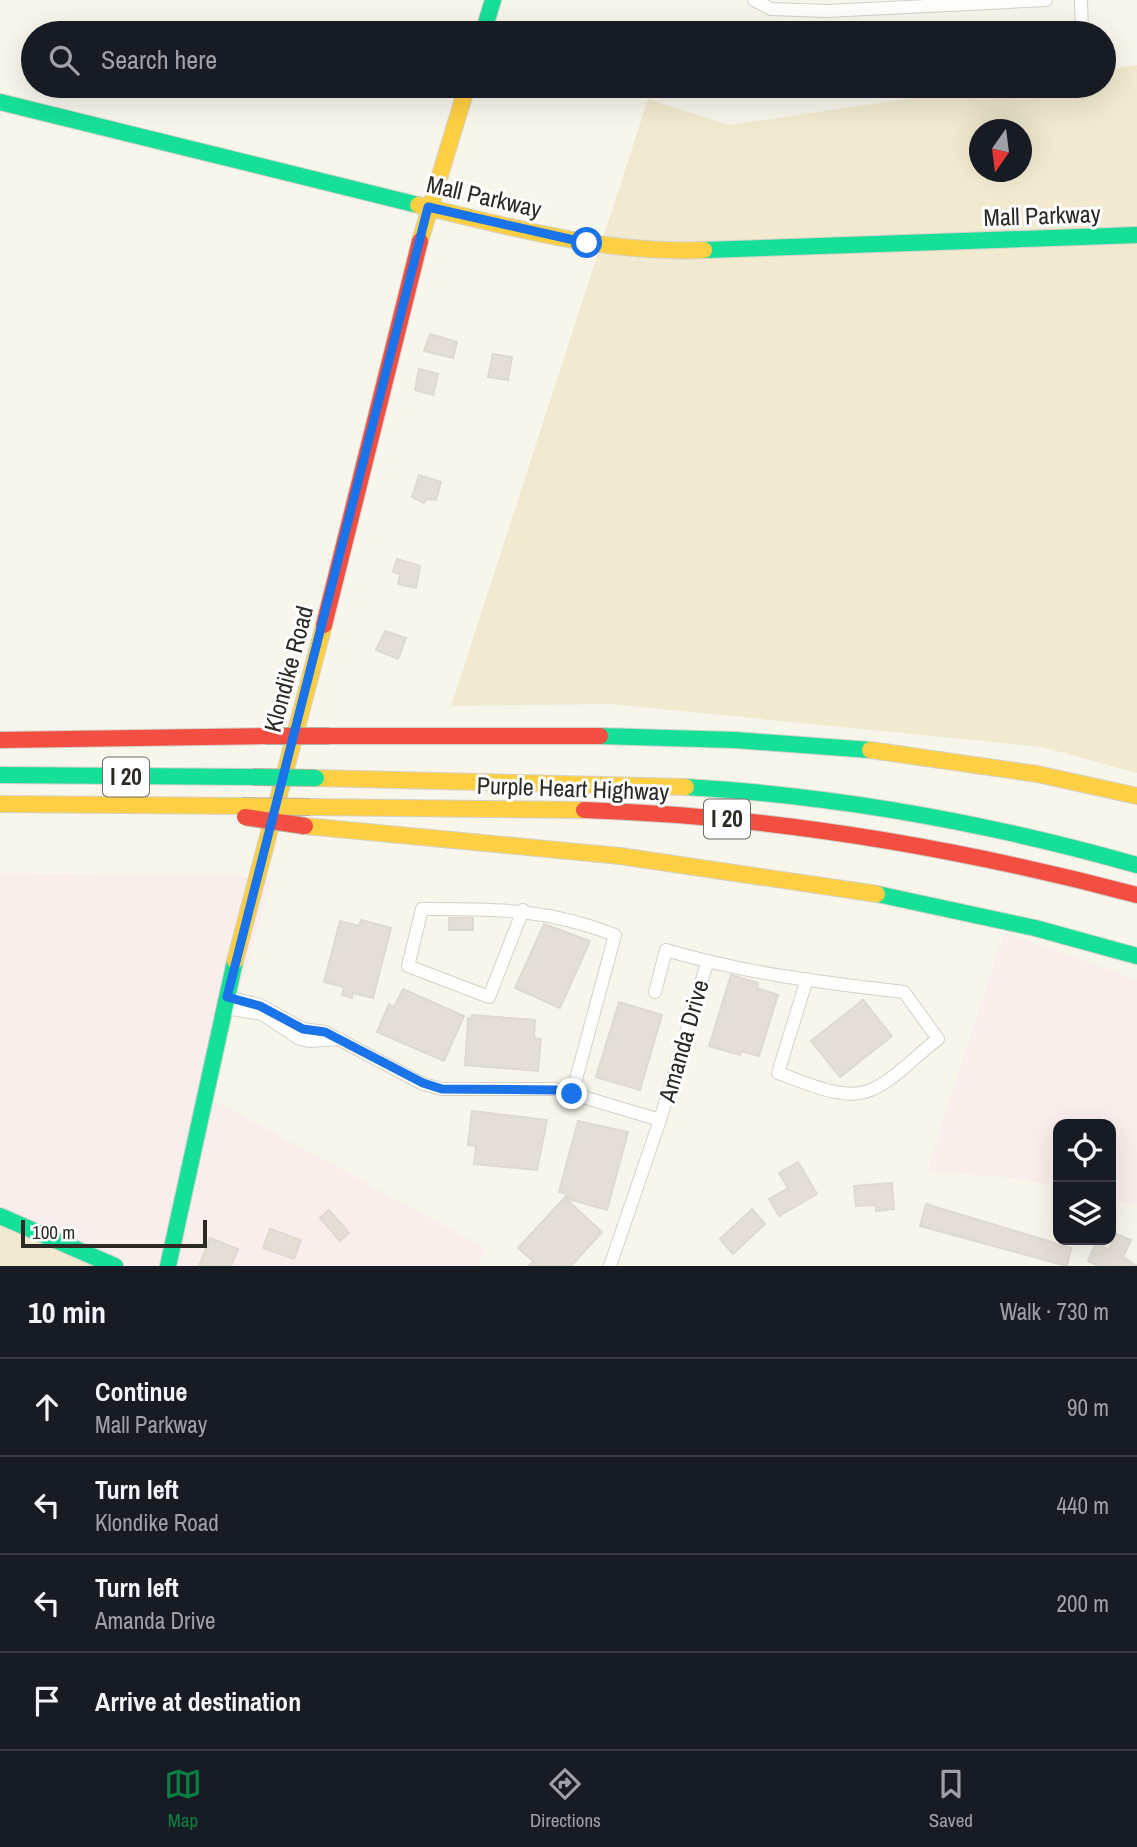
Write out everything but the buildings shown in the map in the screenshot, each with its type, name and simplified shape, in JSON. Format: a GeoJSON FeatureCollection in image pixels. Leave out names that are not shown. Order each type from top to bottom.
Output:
{"type":"FeatureCollection","features":[{"type":"Feature","properties":{"kind":"main road"},"geometry":{"type":"LineString","coordinates":[[487,21],[493,0]]}},
{"type":"Feature","properties":{"kind":"main road","name":"Klondike Road"},"geometry":{"type":"LineString","coordinates":[[167,1266],[226,1002],[428,207],[463,98]]}},
{"type":"Feature","properties":{"kind":"main road","name":"Mall Parkway"},"geometry":{"type":"LineString","coordinates":[[0,102],[428,207],[587,243],[657,252],[1137,234]]}},
{"type":"Feature","properties":{"kind":"main road"},"geometry":{"type":"LineString","coordinates":[[0,740],[629,733],[779,740],[1028,772],[1137,796]]}},
{"type":"Feature","properties":{"kind":"main road","name":"Purple Heart Highway"},"geometry":{"type":"LineString","coordinates":[[0,775],[588,781],[769,793],[948,820],[1137,865]]}},
{"type":"Feature","properties":{"kind":"main road","name":"Purple Heart Highway"},"geometry":{"type":"LineString","coordinates":[[0,804],[198,806],[243,811],[310,807],[633,812],[786,824],[938,846],[1137,895]]}},
{"type":"Feature","properties":{"kind":"main road"},"geometry":{"type":"LineString","coordinates":[[243,811],[304,826],[576,849],[738,870],[998,918],[1137,956]]}},
{"type":"Feature","properties":{"kind":"main road"},"geometry":{"type":"LineString","coordinates":[[0,1216],[115,1266]]}},
{"type":"Feature","properties":{"kind":"street"},"geometry":{"type":"LineString","coordinates":[[754,0],[771,9],[827,11],[1046,0]]}},
{"type":"Feature","properties":{"kind":"street"},"geometry":{"type":"LineString","coordinates":[[1081,0],[1082,21]]}},
{"type":"Feature","properties":{"kind":"street"},"geometry":{"type":"LineString","coordinates":[[523,910],[489,997],[408,966],[422,909],[523,910],[578,920],[615,936],[572,1094]]}},
{"type":"Feature","properties":{"kind":"street","name":"Amanda Drive"},"geometry":{"type":"LineString","coordinates":[[610,1266],[660,1120],[706,962],[666,950],[655,992]]}},
{"type":"Feature","properties":{"kind":"street"},"geometry":{"type":"LineString","coordinates":[[706,962],[904,992],[938,1039],[873,1089],[857,1093],[842,1093],[778,1073],[807,979]]}},
{"type":"Feature","properties":{"kind":"street","name":"Amanda Drive"},"geometry":{"type":"LineString","coordinates":[[226,1002],[262,1014],[298,1038],[309,1041],[340,1039],[423,1083],[442,1089],[556,1090],[660,1120]]}},
{"type":"Feature","properties":{"kind":"shaded area"},"geometry":{"type":"Polygon","coordinates":[[[1137,65],[1137,773],[1042,747],[610,704],[451,706],[648,99],[729,125],[913,98],[1116,98],[1116,68],[1137,65]]]}},
{"type":"Feature","properties":{"kind":"shaded area"},"geometry":{"type":"Polygon","coordinates":[[[0,873],[272,877],[210,1098],[484,1247],[479,1266],[101,1266],[0,1220],[0,873]]]}},
{"type":"Feature","properties":{"kind":"shaded area"},"geometry":{"type":"Polygon","coordinates":[[[1004,932],[1137,980],[1137,1205],[1116,1200],[1116,1119],[1053,1119],[1053,1186],[1021,1179],[927,1171],[1004,932]]]}},
{"type":"Feature","properties":{"kind":"shaded area"},"geometry":{"type":"Polygon","coordinates":[[[0,1220],[101,1266],[0,1266],[0,1220]]]}},
{"type":"Feature","properties":{"kind":"traffic: fast"},"geometry":{"type":"LineString","coordinates":[[487,21],[493,0]]}},
{"type":"Feature","properties":{"kind":"traffic: fast"},"geometry":{"type":"LineString","coordinates":[[0,102],[418,205]]}},
{"type":"Feature","properties":{"kind":"traffic: fast"},"geometry":{"type":"LineString","coordinates":[[704,250],[1137,235]]}},
{"type":"Feature","properties":{"kind":"traffic: fast"},"geometry":{"type":"LineString","coordinates":[[600,736],[735,740],[870,750]]}},
{"type":"Feature","properties":{"kind":"traffic: fast"},"geometry":{"type":"LineString","coordinates":[[0,775],[253,777]]}},
{"type":"Feature","properties":{"kind":"traffic: fast"},"geometry":{"type":"LineString","coordinates":[[253,777],[316,778]]}},
{"type":"Feature","properties":{"kind":"traffic: fast"},"geometry":{"type":"LineString","coordinates":[[686,787],[801,797],[914,814],[1026,836],[1137,865]]}},
{"type":"Feature","properties":{"kind":"traffic: fast"},"geometry":{"type":"LineString","coordinates":[[877,894],[1035,928],[1137,956]]}},
{"type":"Feature","properties":{"kind":"traffic: fast"},"geometry":{"type":"LineString","coordinates":[[168,1266],[235,961]]}},
{"type":"Feature","properties":{"kind":"traffic: fast"},"geometry":{"type":"LineString","coordinates":[[0,1216],[115,1266]]}},
{"type":"Feature","properties":{"kind":"traffic: slow"},"geometry":{"type":"LineString","coordinates":[[420,241],[463,98]]}},
{"type":"Feature","properties":{"kind":"traffic: slow"},"geometry":{"type":"LineString","coordinates":[[418,205],[596,244],[704,250]]}},
{"type":"Feature","properties":{"kind":"traffic: slow"},"geometry":{"type":"LineString","coordinates":[[235,961],[324,625]]}},
{"type":"Feature","properties":{"kind":"traffic: slow"},"geometry":{"type":"LineString","coordinates":[[870,750],[1037,774],[1137,796]]}},
{"type":"Feature","properties":{"kind":"traffic: slow"},"geometry":{"type":"LineString","coordinates":[[316,778],[686,787]]}},
{"type":"Feature","properties":{"kind":"traffic: slow"},"geometry":{"type":"LineString","coordinates":[[0,804],[242,806]]}},
{"type":"Feature","properties":{"kind":"traffic: slow"},"geometry":{"type":"LineString","coordinates":[[242,806],[310,807]]}},
{"type":"Feature","properties":{"kind":"traffic: slow"},"geometry":{"type":"LineString","coordinates":[[310,807],[584,810]]}},
{"type":"Feature","properties":{"kind":"traffic: slow"},"geometry":{"type":"LineString","coordinates":[[305,826],[620,856],[877,894]]}},
{"type":"Feature","properties":{"kind":"traffic: jam"},"geometry":{"type":"LineString","coordinates":[[324,625],[420,241]]}},
{"type":"Feature","properties":{"kind":"traffic: jam"},"geometry":{"type":"LineString","coordinates":[[0,740],[265,736]]}},
{"type":"Feature","properties":{"kind":"traffic: jam"},"geometry":{"type":"LineString","coordinates":[[265,736],[329,736]]}},
{"type":"Feature","properties":{"kind":"traffic: jam"},"geometry":{"type":"LineString","coordinates":[[329,736],[600,736]]}},
{"type":"Feature","properties":{"kind":"traffic: jam"},"geometry":{"type":"LineString","coordinates":[[584,810],[724,819],[863,837],[1001,862],[1137,895]]}},
{"type":"Feature","properties":{"kind":"traffic: jam"},"geometry":{"type":"LineString","coordinates":[[245,817],[305,826]]}},
{"type":"Feature","properties":{"kind":"route"},"geometry":{"type":"LineString","coordinates":[[572,1094],[556,1090],[442,1089],[423,1083],[325,1032],[303,1029],[260,1006],[227,997],[348,532],[428,207],[587,243]]}}]}
